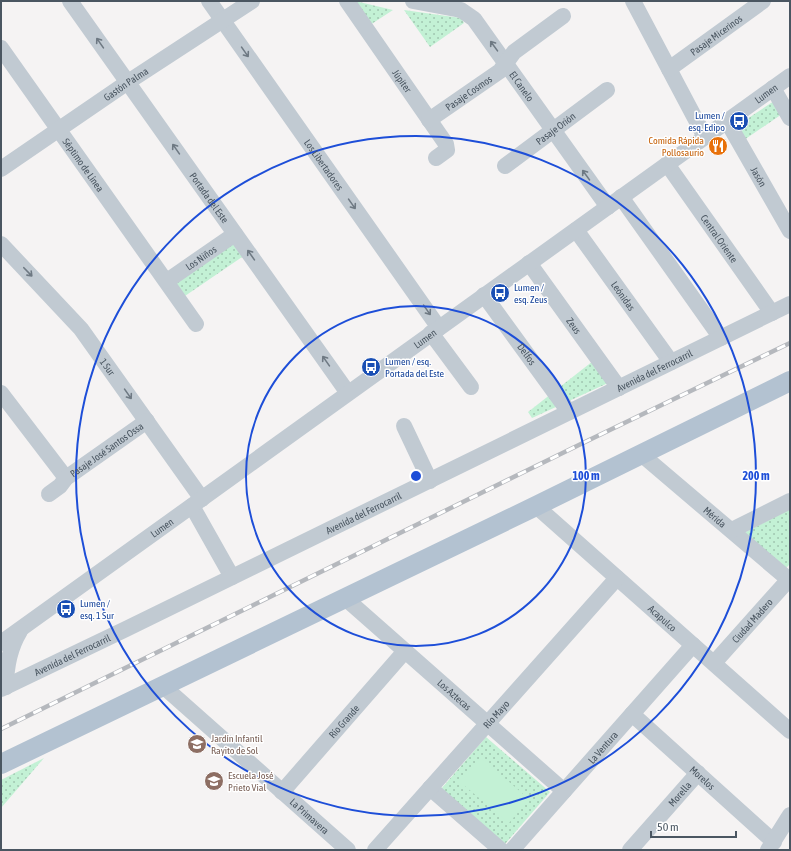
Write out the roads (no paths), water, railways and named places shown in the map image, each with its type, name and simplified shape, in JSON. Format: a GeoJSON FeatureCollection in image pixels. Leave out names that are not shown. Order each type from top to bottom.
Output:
{"type":"FeatureCollection","features":[{"type":"Feature","properties":{"kind":"main road"},"geometry":{"type":"LineString","coordinates":[[1,764],[536,506],[790,381]]}},
{"type":"Feature","properties":{"kind":"street","name":"Portada del Este"},"geometry":{"type":"LineString","coordinates":[[70,1],[348,393]]}},
{"type":"Feature","properties":{"kind":"street","name":"Los Libertadores"},"geometry":{"type":"LineString","coordinates":[[209,1],[435,331],[471,387]]}},
{"type":"Feature","properties":{"kind":"street","name":"Gastón Palma"},"geometry":{"type":"LineString","coordinates":[[1,169],[128,82],[252,1]]}},
{"type":"Feature","properties":{"kind":"street","name":"Júpiter"},"geometry":{"type":"LineString","coordinates":[[347,1],[447,146],[447,150],[436,158]]}},
{"type":"Feature","properties":{"kind":"street","name":"El Canelo"},"geometry":{"type":"LineString","coordinates":[[413,1],[461,10],[474,19],[608,207]]}},
{"type":"Feature","properties":{"kind":"street"},"geometry":{"type":"LineString","coordinates":[[633,1],[705,137]]}},
{"type":"Feature","properties":{"kind":"street","name":"Pasaje Micerinos"},"geometry":{"type":"LineString","coordinates":[[669,70],[763,1]]}},
{"type":"Feature","properties":{"kind":"street","name":"Pasaje Cosmos"},"geometry":{"type":"LineString","coordinates":[[429,120],[500,70],[514,52],[562,16]]}},
{"type":"Feature","properties":{"kind":"street","name":"Séptimo de Línea"},"geometry":{"type":"LineString","coordinates":[[1,48],[196,324]]}},
{"type":"Feature","properties":{"kind":"street","name":"Lumen"},"geometry":{"type":"LineString","coordinates":[[1,643],[790,76]]}},
{"type":"Feature","properties":{"kind":"street"},"geometry":{"type":"LineString","coordinates":[[773,88],[790,118]]}},
{"type":"Feature","properties":{"kind":"street","name":"Pasaje Orión"},"geometry":{"type":"LineString","coordinates":[[505,166],[607,90]]}},
{"type":"Feature","properties":{"kind":"street","name":"Jasón"},"geometry":{"type":"LineString","coordinates":[[727,121],[790,231]]}},
{"type":"Feature","properties":{"kind":"street","name":"Central Oriente"},"geometry":{"type":"LineString","coordinates":[[667,164],[772,313]]}},
{"type":"Feature","properties":{"kind":"street"},"geometry":{"type":"LineString","coordinates":[[621,197],[721,338]]}},
{"type":"Feature","properties":{"kind":"street","name":"Leónidas"},"geometry":{"type":"LineString","coordinates":[[576,230],[671,362]]}},
{"type":"Feature","properties":{"kind":"street","name":"Los Niños"},"geometry":{"type":"LineString","coordinates":[[167,281],[235,234]]}},
{"type":"Feature","properties":{"kind":"street","name":"1 Sur"},"geometry":{"type":"LineString","coordinates":[[1,244],[81,329],[147,421],[197,502],[232,577]]}},
{"type":"Feature","properties":{"kind":"street","name":"Zeus"},"geometry":{"type":"LineString","coordinates":[[529,263],[619,388]]}},
{"type":"Feature","properties":{"kind":"street","name":"Delfos"},"geometry":{"type":"LineString","coordinates":[[484,295],[569,412]]}},
{"type":"Feature","properties":{"kind":"street","name":"Avenida del Ferrocarril"},"geometry":{"type":"LineString","coordinates":[[3,688],[430,481],[790,304]]}},
{"type":"Feature","properties":{"kind":"street","name":"Pasaje José Santos Ossa"},"geometry":{"type":"LineString","coordinates":[[1,393],[66,478]]}},
{"type":"Feature","properties":{"kind":"street","name":"Pasaje José Santos Ossa"},"geometry":{"type":"LineString","coordinates":[[49,494],[60,486],[66,478],[147,421]]}},
{"type":"Feature","properties":{"kind":"street"},"geometry":{"type":"LineString","coordinates":[[404,426],[430,481]]}},
{"type":"Feature","properties":{"kind":"street","name":"Mérida"},"geometry":{"type":"LineString","coordinates":[[641,454],[789,578]]}},
{"type":"Feature","properties":{"kind":"street"},"geometry":{"type":"LineString","coordinates":[[732,530],[790,501]]}},
{"type":"Feature","properties":{"kind":"street","name":"Acapulco"},"geometry":{"type":"LineString","coordinates":[[536,506],[790,731]]}},
{"type":"Feature","properties":{"kind":"street","name":"Río Mayo"},"geometry":{"type":"LineString","coordinates":[[375,850],[617,578]]}},
{"type":"Feature","properties":{"kind":"street","name":"Ciudad Madero"},"geometry":{"type":"LineString","coordinates":[[714,663],[789,578]]}},
{"type":"Feature","properties":{"kind":"street","name":"Los Aztecas"},"geometry":{"type":"LineString","coordinates":[[345,598],[564,792]]}},
{"type":"Feature","properties":{"kind":"street","name":"Lumen"},"geometry":{"type":"LineString","coordinates":[[3,688],[7,662],[15,639],[22,629]]}},
{"type":"Feature","properties":{"kind":"street","name":"La Ventura"},"geometry":{"type":"LineString","coordinates":[[512,850],[693,645]]}},
{"type":"Feature","properties":{"kind":"street","name":"Río Grande"},"geometry":{"type":"LineString","coordinates":[[282,792],[405,651]]}},
{"type":"Feature","properties":{"kind":"street","name":"La Primavera"},"geometry":{"type":"LineString","coordinates":[[163,686],[348,850]]}},
{"type":"Feature","properties":{"kind":"street","name":"Morelos"},"geometry":{"type":"LineString","coordinates":[[632,714],[698,773],[771,846]]}},
{"type":"Feature","properties":{"kind":"street","name":"Morella"},"geometry":{"type":"LineString","coordinates":[[630,850],[698,773]]}},
{"type":"Feature","properties":{"kind":"street"},"geometry":{"type":"LineString","coordinates":[[430,788],[500,850]]}},
{"type":"Feature","properties":{"kind":"street"},"geometry":{"type":"LineString","coordinates":[[771,846],[790,816]]}},
{"type":"Feature","properties":{"kind":"railway"},"geometry":{"type":"LineString","coordinates":[[1,729],[790,343]]}},
{"type":"Feature","properties":{"kind":"place","name":"Lumen / esq. Edipo"},"geometry":{"type":"Point","coordinates":[739,121]}},
{"type":"Feature","properties":{"kind":"place","name":"Comida Rápida Pollosaurio"},"geometry":{"type":"Point","coordinates":[718,146]}},
{"type":"Feature","properties":{"kind":"place","name":"Lumen / esq. Zeus"},"geometry":{"type":"Point","coordinates":[500,293]}},
{"type":"Feature","properties":{"kind":"place","name":"Lumen / esq. Portada del Este"},"geometry":{"type":"Point","coordinates":[371,367]}},
{"type":"Feature","properties":{"kind":"place","name":"Lumen / esq. 1 Sur"},"geometry":{"type":"Point","coordinates":[66,609]}},
{"type":"Feature","properties":{"kind":"place","name":"Jardín Infantil Rayito de Sol"},"geometry":{"type":"Point","coordinates":[197,744]}},
{"type":"Feature","properties":{"kind":"place","name":"Escuela José Prieto Vial"},"geometry":{"type":"Point","coordinates":[214,781]}}]}
